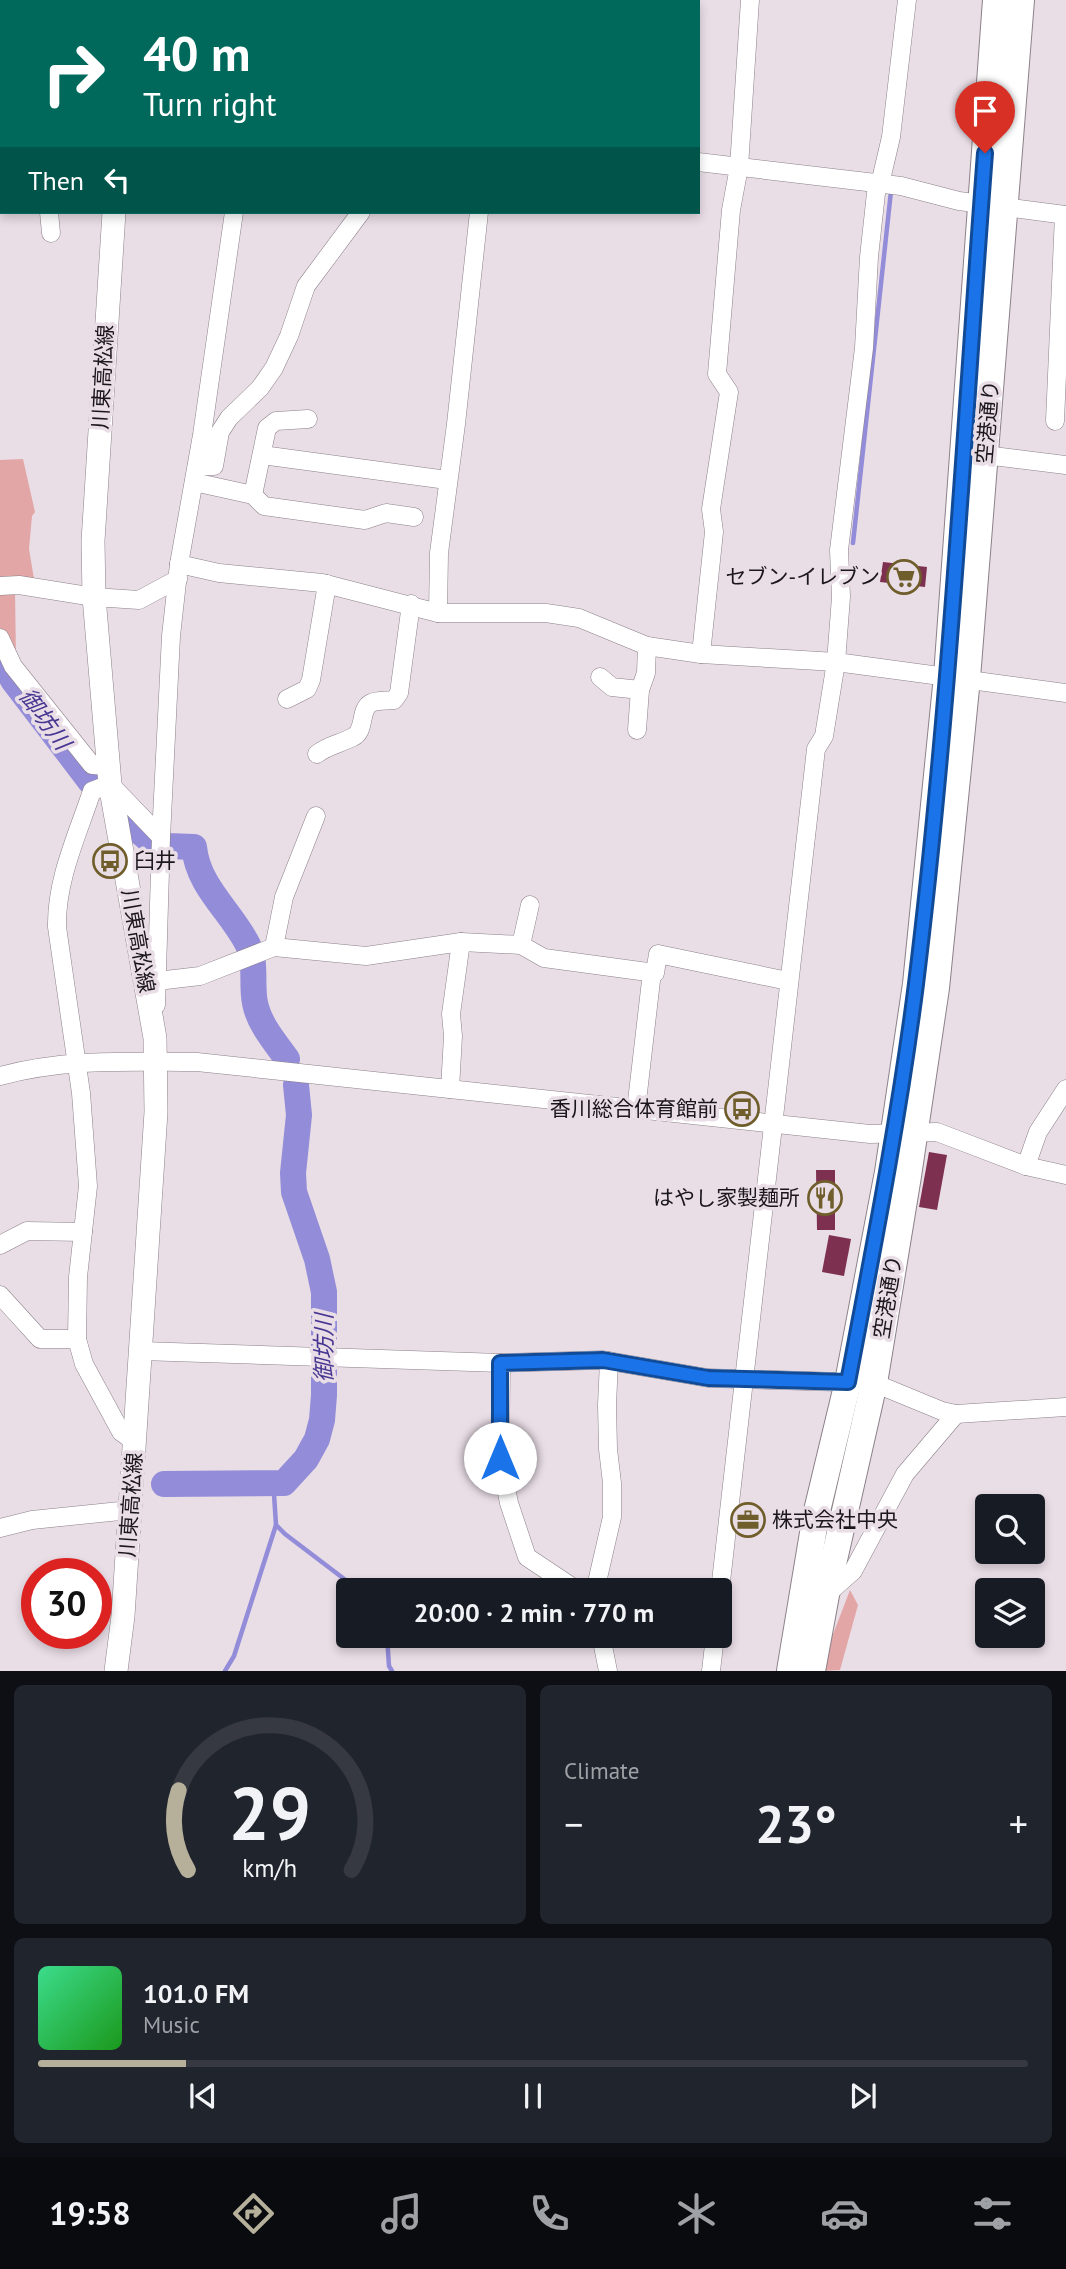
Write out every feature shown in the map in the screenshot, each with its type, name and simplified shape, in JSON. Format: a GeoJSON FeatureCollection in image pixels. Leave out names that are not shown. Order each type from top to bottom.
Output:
{"type":"FeatureCollection","features":[{"type":"Feature","properties":{"kind":"highway","name":"空港通り"},"geometry":{"type":"LineString","coordinates":[[957,677],[985,455],[996,0]]}},
{"type":"Feature","properties":{"kind":"highway","name":"空港通り"},"geometry":{"type":"LineString","coordinates":[[812,1671],[904,1133],[936,988],[993,205],[1021,0]]}},
{"type":"Feature","properties":{"kind":"highway","name":"空港通り"},"geometry":{"type":"LineString","coordinates":[[790,1671],[816,1515],[861,1383]]}},
{"type":"Feature","properties":{"kind":"main road","name":"川東高松線"},"geometry":{"type":"LineString","coordinates":[[114,214],[93,541],[94,597],[109,775],[155,1038],[156,1062],[156,1112],[135,1443],[123,1616],[116,1671]]}},
{"type":"Feature","properties":{"kind":"street"},"geometry":{"type":"LineString","coordinates":[[701,654],[714,532],[711,509],[729,392],[717,374],[731,210],[738,167],[750,0]]}},
{"type":"Feature","properties":{"kind":"street"},"geometry":{"type":"LineString","coordinates":[[721,1578],[816,749],[824,736],[836,662],[841,597],[839,550],[864,348],[869,257],[878,184],[891,137],[907,0]]}},
{"type":"Feature","properties":{"kind":"street"},"geometry":{"type":"LineString","coordinates":[[700,162],[901,186],[959,201],[1065,215],[1055,421]]}},
{"type":"Feature","properties":{"kind":"street"},"geometry":{"type":"LineString","coordinates":[[49,214],[51,233]]}},
{"type":"Feature","properties":{"kind":"street"},"geometry":{"type":"LineString","coordinates":[[155,1038],[171,636],[234,214]]}},
{"type":"Feature","properties":{"kind":"street"},"geometry":{"type":"LineString","coordinates":[[195,474],[214,466],[220,432],[229,418],[260,388],[274,368],[289,336],[306,286],[360,214]]}},
{"type":"Feature","properties":{"kind":"street"},"geometry":{"type":"LineString","coordinates":[[438,613],[439,553],[458,410],[479,214]]}},
{"type":"Feature","properties":{"kind":"street"},"geometry":{"type":"LineString","coordinates":[[253,495],[267,428],[276,421],[308,419]]}},
{"type":"Feature","properties":{"kind":"street"},"geometry":{"type":"LineString","coordinates":[[262,455],[447,480]]}},
{"type":"Feature","properties":{"kind":"street"},"geometry":{"type":"LineString","coordinates":[[985,455],[1066,465]]}},
{"type":"Feature","properties":{"kind":"street"},"geometry":{"type":"LineString","coordinates":[[195,474],[253,495],[264,506],[365,520],[386,513],[414,517]]}},
{"type":"Feature","properties":{"kind":"street"},"geometry":{"type":"LineString","coordinates":[[0,586],[19,585],[94,597],[139,600],[179,572],[219,573],[327,584],[438,613],[546,613],[579,618],[647,646],[701,654],[836,662],[1066,693]]}},
{"type":"Feature","properties":{"kind":"street"},"geometry":{"type":"LineString","coordinates":[[287,699],[307,689],[311,680],[327,584]]}},
{"type":"Feature","properties":{"kind":"street"},"geometry":{"type":"LineString","coordinates":[[317,754],[325,747],[356,736],[371,703],[394,700],[399,693],[411,604]]}},
{"type":"Feature","properties":{"kind":"street"},"geometry":{"type":"LineString","coordinates":[[0,638],[13,666],[92,765],[109,775],[161,837]]}},
{"type":"Feature","properties":{"kind":"street"},"geometry":{"type":"LineString","coordinates":[[637,730],[640,690],[646,673],[647,646]]}},
{"type":"Feature","properties":{"kind":"street"},"geometry":{"type":"LineString","coordinates":[[600,677],[612,687],[640,690]]}},
{"type":"Feature","properties":{"kind":"street"},"geometry":{"type":"LineString","coordinates":[[109,775],[92,791],[62,876],[56,903],[57,927],[81,1093],[88,1186],[78,1277],[77,1339],[84,1364],[121,1432],[135,1443]]}},
{"type":"Feature","properties":{"kind":"street"},"geometry":{"type":"LineString","coordinates":[[274,947],[284,897],[316,816]]}},
{"type":"Feature","properties":{"kind":"street"},"geometry":{"type":"LineString","coordinates":[[520,945],[530,905]]}},
{"type":"Feature","properties":{"kind":"street"},"geometry":{"type":"LineString","coordinates":[[157,981],[200,976],[274,947],[366,956],[461,942],[520,945],[544,958],[655,973],[658,954],[788,981]]}},
{"type":"Feature","properties":{"kind":"street"},"geometry":{"type":"LineString","coordinates":[[450,1089],[453,1036],[451,1014],[461,942]]}},
{"type":"Feature","properties":{"kind":"street"},"geometry":{"type":"LineString","coordinates":[[636,1110],[652,972]]}},
{"type":"Feature","properties":{"kind":"street"},"geometry":{"type":"LineString","coordinates":[[0,1076],[33,1067],[75,1062],[197,1062],[870,1134],[937,1132],[1026,1166],[1066,1175]]}},
{"type":"Feature","properties":{"kind":"street"},"geometry":{"type":"LineString","coordinates":[[1026,1166],[1038,1132],[1066,1089]]}},
{"type":"Feature","properties":{"kind":"street"},"geometry":{"type":"LineString","coordinates":[[0,1245],[27,1231],[83,1233]]}},
{"type":"Feature","properties":{"kind":"street"},"geometry":{"type":"LineString","coordinates":[[0,1295],[40,1339],[77,1339]]}},
{"type":"Feature","properties":{"kind":"street"},"geometry":{"type":"LineString","coordinates":[[141,1351],[500,1363],[609,1361],[708,1378],[861,1383],[942,1412],[956,1414],[1066,1407]]}},
{"type":"Feature","properties":{"kind":"street"},"geometry":{"type":"LineString","coordinates":[[598,1578],[612,1517],[607,1427],[609,1361]]}},
{"type":"Feature","properties":{"kind":"street"},"geometry":{"type":"LineString","coordinates":[[500,1363],[500,1458],[509,1503],[527,1557],[558,1578]]}},
{"type":"Feature","properties":{"kind":"street"},"geometry":{"type":"LineString","coordinates":[[826,1595],[853,1570],[905,1474],[956,1414]]}},
{"type":"Feature","properties":{"kind":"street"},"geometry":{"type":"LineString","coordinates":[[0,1528],[32,1520],[130,1510]]}},
{"type":"Feature","properties":{"kind":"street"},"geometry":{"type":"LineString","coordinates":[[603,1648],[608,1671]]}},
{"type":"Feature","properties":{"kind":"street"},"geometry":{"type":"LineString","coordinates":[[711,1671],[714,1648]]}},
{"type":"Feature","properties":{"kind":"shaded area"},"geometry":{"type":"Polygon","coordinates":[[[23,459],[35,512],[32,516],[29,549],[35,585],[0,582],[0,460],[23,459]]]}},
{"type":"Feature","properties":{"kind":"shaded area"},"geometry":{"type":"Polygon","coordinates":[[[0,590],[15,590],[16,660],[0,628],[0,590]]]}},
{"type":"Feature","properties":{"kind":"shaded area"},"geometry":{"type":"Polygon","coordinates":[[[850,1590],[858,1605],[840,1670],[819,1671],[850,1590]]]}},
{"type":"Feature","properties":{"kind":"building"},"geometry":{"type":"Polygon","coordinates":[[[883,562],[927,567],[925,587],[880,582],[883,562]]]}},
{"type":"Feature","properties":{"kind":"building"},"geometry":{"type":"Polygon","coordinates":[[[929,1152],[947,1155],[937,1210],[919,1207],[929,1152]]]}},
{"type":"Feature","properties":{"kind":"building"},"geometry":{"type":"Polygon","coordinates":[[[816,1170],[835,1170],[835,1230],[817,1230],[816,1170]]]}},
{"type":"Feature","properties":{"kind":"building"},"geometry":{"type":"Polygon","coordinates":[[[829,1235],[851,1239],[844,1276],[822,1272],[829,1235]]]}},
{"type":"Feature","properties":{"kind":"waterway"},"geometry":{"type":"LineString","coordinates":[[853,543],[891,191]]}},
{"type":"Feature","properties":{"kind":"waterway","name":"御坊川"},"geometry":{"type":"LineString","coordinates":[[0,658],[13,680],[90,781]]}},
{"type":"Feature","properties":{"kind":"waterway","name":"御坊川"},"geometry":{"type":"LineString","coordinates":[[134,827],[155,845]]}},
{"type":"Feature","properties":{"kind":"waterway","name":"御坊川"},"geometry":{"type":"LineString","coordinates":[[166,846],[194,847],[208,887],[248,945],[257,1011],[287,1059]]}},
{"type":"Feature","properties":{"kind":"waterway","name":"御坊川"},"geometry":{"type":"LineString","coordinates":[[164,1484],[284,1483],[306,1459],[317,1439],[324,1395],[324,1292],[317,1259],[294,1192],[293,1173],[299,1115],[296,1085]]}},
{"type":"Feature","properties":{"kind":"waterway"},"geometry":{"type":"LineString","coordinates":[[277,1484],[274,1494],[276,1525],[343,1578]]}},
{"type":"Feature","properties":{"kind":"waterway"},"geometry":{"type":"LineString","coordinates":[[225,1671],[234,1656],[276,1525]]}},
{"type":"Feature","properties":{"kind":"waterway"},"geometry":{"type":"LineString","coordinates":[[388,1648],[392,1671]]}},
{"type":"Feature","properties":{"kind":"place","name":"セブン-イレブン"},"geometry":{"type":"Point","coordinates":[904,577]}},
{"type":"Feature","properties":{"kind":"place","name":"臼井"},"geometry":{"type":"Point","coordinates":[110,861]}},
{"type":"Feature","properties":{"kind":"place","name":"香川総合体育館前"},"geometry":{"type":"Point","coordinates":[742,1109]}},
{"type":"Feature","properties":{"kind":"place","name":"はやし家製麺所"},"geometry":{"type":"Point","coordinates":[825,1198]}},
{"type":"Feature","properties":{"kind":"place","name":"株式会社中央"},"geometry":{"type":"Point","coordinates":[748,1520]}},
{"type":"Feature","properties":{"kind":"route"},"geometry":{"type":"LineString","coordinates":[[500,1458],[500,1363],[603,1360],[708,1378],[848,1382],[888,1172],[916,984],[947,676],[985,153]]}}]}
